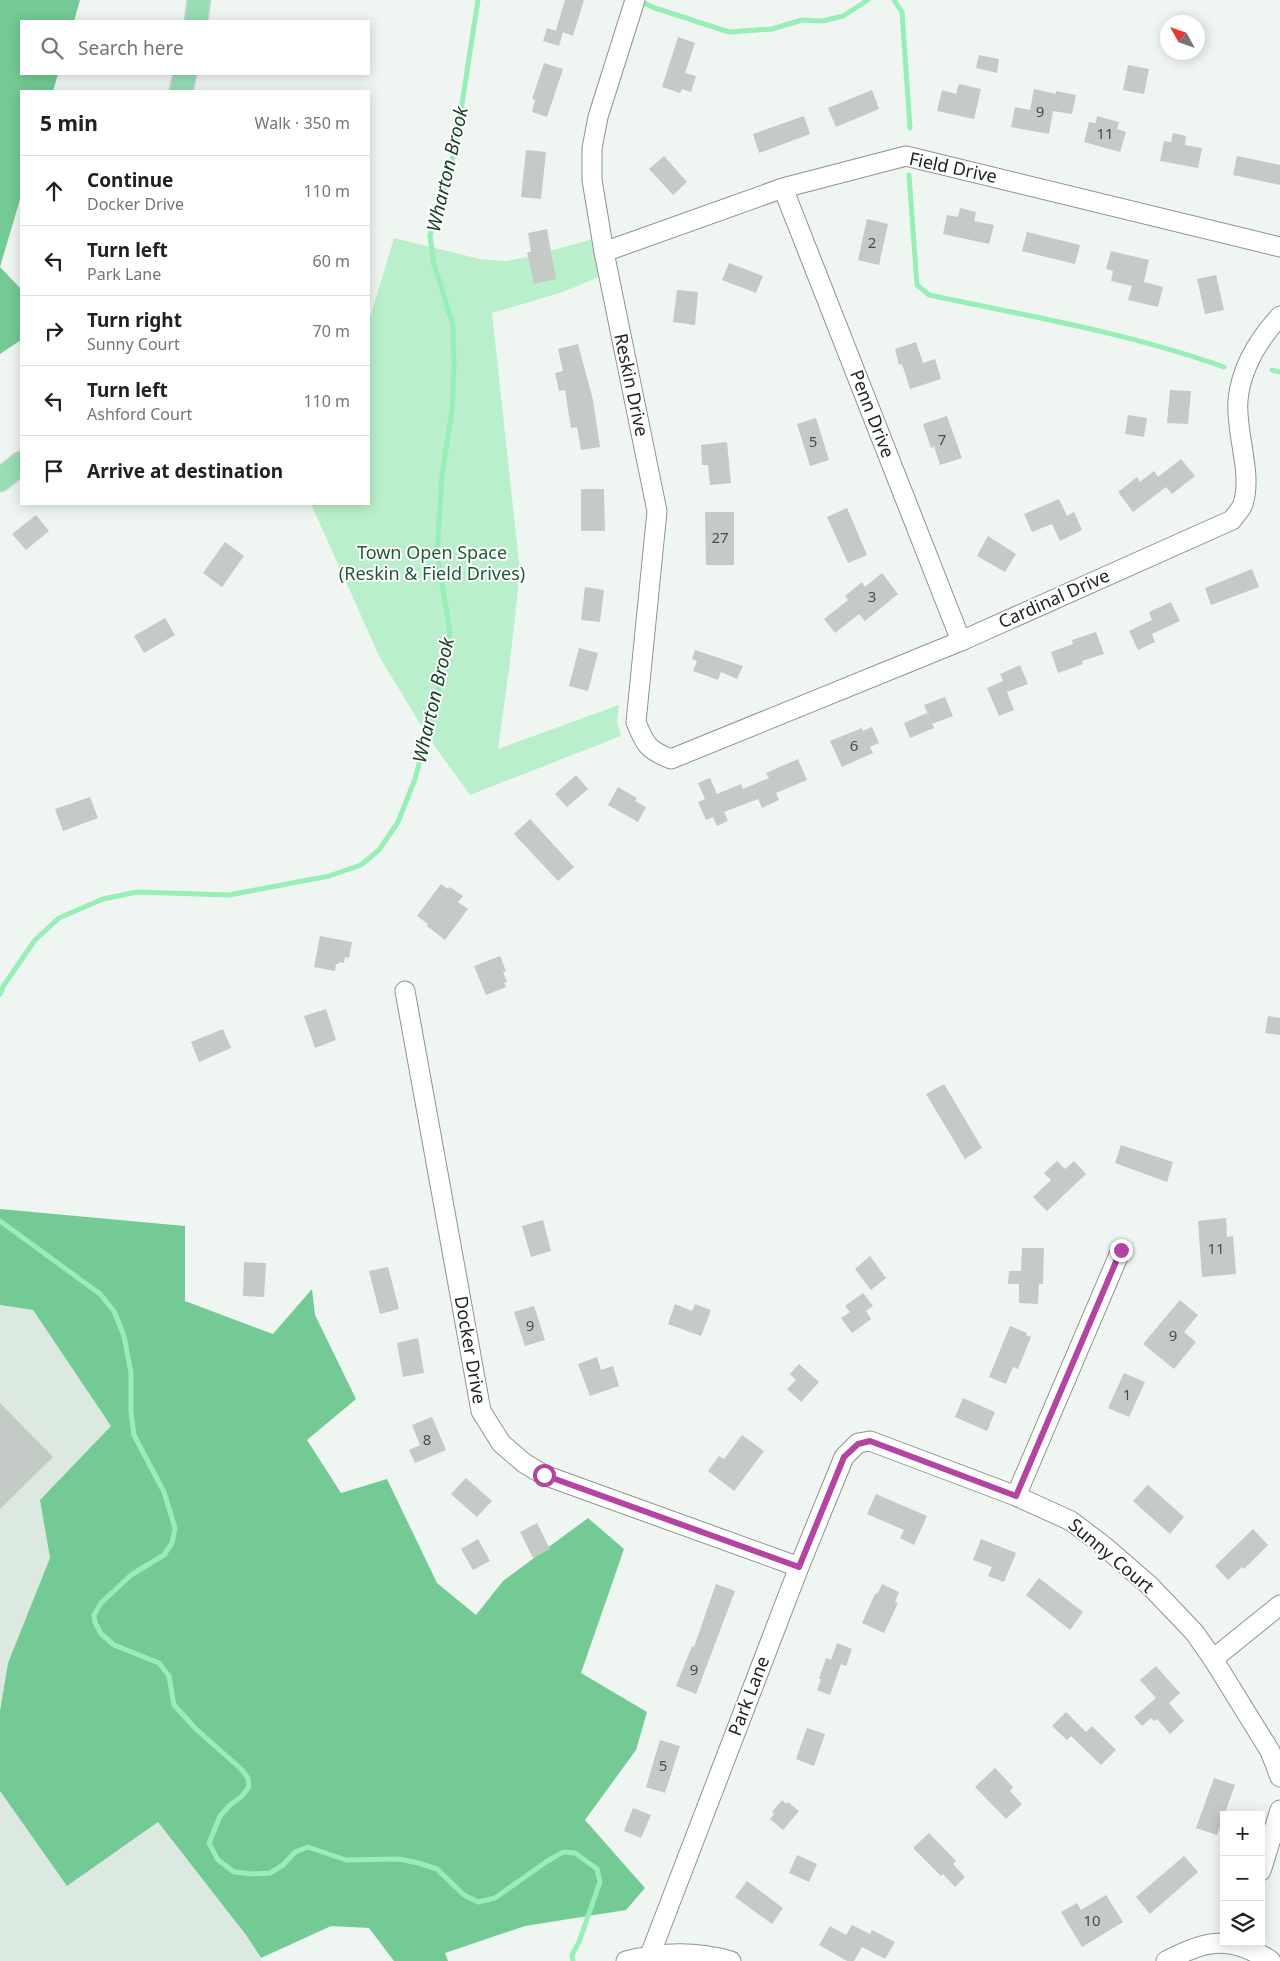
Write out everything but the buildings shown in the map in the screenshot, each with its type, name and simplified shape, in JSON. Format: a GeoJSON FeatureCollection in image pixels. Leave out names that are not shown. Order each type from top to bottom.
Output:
{"type":"FeatureCollection","features":[{"type":"Feature","properties":{"kind":"main road"},"geometry":{"type":"LineString","coordinates":[[196,20],[199,0]]}},
{"type":"Feature","properties":{"kind":"main road"},"geometry":{"type":"LineString","coordinates":[[181,90],[185,75]]}},
{"type":"Feature","properties":{"kind":"main road"},"geometry":{"type":"LineString","coordinates":[[0,480],[20,464]]}},
{"type":"Feature","properties":{"kind":"street","name":"Reskin Drive"},"geometry":{"type":"LineString","coordinates":[[633,4],[598,117],[592,148],[592,180],[604,252],[657,511],[636,722],[644,742],[656,753],[671,759]]}},
{"type":"Feature","properties":{"kind":"street","name":"Field Drive"},"geometry":{"type":"LineString","coordinates":[[604,252],[783,188],[906,156],[1280,247]]}},
{"type":"Feature","properties":{"kind":"street","name":"Penn Drive"},"geometry":{"type":"LineString","coordinates":[[783,188],[961,641]]}},
{"type":"Feature","properties":{"kind":"street","name":"Cardinal Drive"},"geometry":{"type":"LineString","coordinates":[[671,759],[961,641],[1232,520],[1243,505],[1245,483],[1238,402],[1245,368],[1268,329],[1280,316]]}},
{"type":"Feature","properties":{"kind":"street","name":"Docker Drive"},"geometry":{"type":"LineString","coordinates":[[405,991],[481,1411],[500,1443],[524,1463],[544,1475],[799,1567]]}},
{"type":"Feature","properties":{"kind":"street"},"geometry":{"type":"LineString","coordinates":[[1016,1496],[1121,1250]]}},
{"type":"Feature","properties":{"kind":"street","name":"Sunny Court"},"geometry":{"type":"LineString","coordinates":[[858,1444],[870,1441],[1016,1496],[1071,1520],[1104,1546],[1150,1586],[1194,1632],[1214,1659],[1270,1751],[1280,1777]]}},
{"type":"Feature","properties":{"kind":"street","name":"Park Lane"},"geometry":{"type":"LineString","coordinates":[[650,1955],[799,1567],[844,1457],[858,1444]]}},
{"type":"Feature","properties":{"kind":"street"},"geometry":{"type":"LineString","coordinates":[[1214,1659],[1280,1604]]}},
{"type":"Feature","properties":{"kind":"street"},"geometry":{"type":"LineString","coordinates":[[1265,1858],[1280,1810]]}},
{"type":"Feature","properties":{"kind":"street"},"geometry":{"type":"LineString","coordinates":[[1166,1961],[1202,1945],[1220,1944]]}},
{"type":"Feature","properties":{"kind":"street"},"geometry":{"type":"LineString","coordinates":[[1244,1946],[1271,1961]]}},
{"type":"Feature","properties":{"kind":"street"},"geometry":{"type":"LineString","coordinates":[[626,1961],[650,1955],[712,1955],[731,1961]]}},
{"type":"Feature","properties":{"kind":"shaded area"},"geometry":{"type":"Polygon","coordinates":[[[0,1305],[33,1310],[111,1426],[40,1500],[50,1558],[8,1663],[0,1711],[0,1305]]]}},
{"type":"Feature","properties":{"kind":"shaded area"},"geometry":{"type":"Polygon","coordinates":[[[0,1791],[67,1885],[158,1822],[246,1935],[262,1961],[0,1961],[0,1791]]]}},
{"type":"Feature","properties":{"kind":"green space"},"geometry":{"type":"Polygon","coordinates":[[[0,0],[80,0],[74,20],[20,20],[20,75],[58,75],[53,90],[20,90],[20,199],[0,267],[0,0]]]}},
{"type":"Feature","properties":{"kind":"green space","name":"Town Open Space (Reskin & Field Drives)"},"geometry":{"type":"Polygon","coordinates":[[[394,238],[480,259],[506,261],[597,238],[611,272],[563,292],[492,313],[520,571],[498,749],[619,705],[617,722],[621,736],[470,795],[430,740],[380,658],[311,505],[370,505],[370,318],[394,238]]]}},
{"type":"Feature","properties":{"kind":"green space"},"geometry":{"type":"Polygon","coordinates":[[[0,267],[20,288],[20,341],[0,354],[0,267]]]}},
{"type":"Feature","properties":{"kind":"green space"},"geometry":{"type":"Polygon","coordinates":[[[0,1209],[185,1226],[185,1301],[273,1334],[312,1289],[315,1315],[356,1399],[307,1440],[341,1493],[387,1479],[437,1583],[476,1615],[503,1581],[588,1518],[624,1549],[581,1673],[647,1712],[636,1750],[585,1820],[645,1888],[626,1910],[525,1926],[445,1953],[448,1961],[394,1961],[369,1928],[331,1926],[261,1958],[246,1935],[158,1822],[67,1886],[0,1791],[0,1711],[8,1663],[50,1558],[40,1500],[111,1426],[33,1310],[0,1305],[0,1209]]]}},
{"type":"Feature","properties":{"kind":"waterway","name":"Wharton Brook"},"geometry":{"type":"LineString","coordinates":[[0,994],[4,985],[35,940],[59,918],[103,899],[137,892],[229,895],[329,876],[361,865],[379,850],[398,822],[415,779],[437,696],[450,633],[437,553],[442,475],[452,410],[453,325],[434,264],[430,236],[455,149],[478,0]]}},
{"type":"Feature","properties":{"kind":"waterway"},"geometry":{"type":"LineString","coordinates":[[639,1],[729,32],[772,29],[802,20],[823,21],[843,16],[868,0]]}},
{"type":"Feature","properties":{"kind":"waterway"},"geometry":{"type":"LineString","coordinates":[[894,0],[902,12],[910,128]]}},
{"type":"Feature","properties":{"kind":"waterway"},"geometry":{"type":"LineString","coordinates":[[909,175],[917,285],[929,295],[1041,318],[1152,344],[1224,367]]}},
{"type":"Feature","properties":{"kind":"waterway"},"geometry":{"type":"LineString","coordinates":[[1272,370],[1280,372]]}},
{"type":"Feature","properties":{"kind":"waterway","name":"Wharton Brook"},"geometry":{"type":"LineString","coordinates":[[0,1221],[100,1294],[114,1311],[124,1336],[131,1373],[131,1412],[134,1435],[164,1492],[175,1528],[172,1543],[164,1555],[131,1575],[101,1603],[94,1615],[95,1622],[101,1634],[114,1645],[159,1663],[169,1676],[174,1705],[196,1729],[241,1769],[248,1778],[249,1787],[220,1816],[209,1843],[218,1860],[234,1872],[253,1874],[270,1873],[283,1865],[295,1852],[308,1847],[346,1860],[399,1859],[437,1869],[464,1895],[478,1902],[495,1898],[563,1852],[575,1853],[597,1869],[600,1882],[579,1942],[572,1955],[573,1961]]}},
{"type":"Feature","properties":{"kind":"route"},"geometry":{"type":"LineString","coordinates":[[544,1475],[799,1567],[844,1457],[858,1444],[870,1441],[1016,1496],[1121,1250]]}}]}
